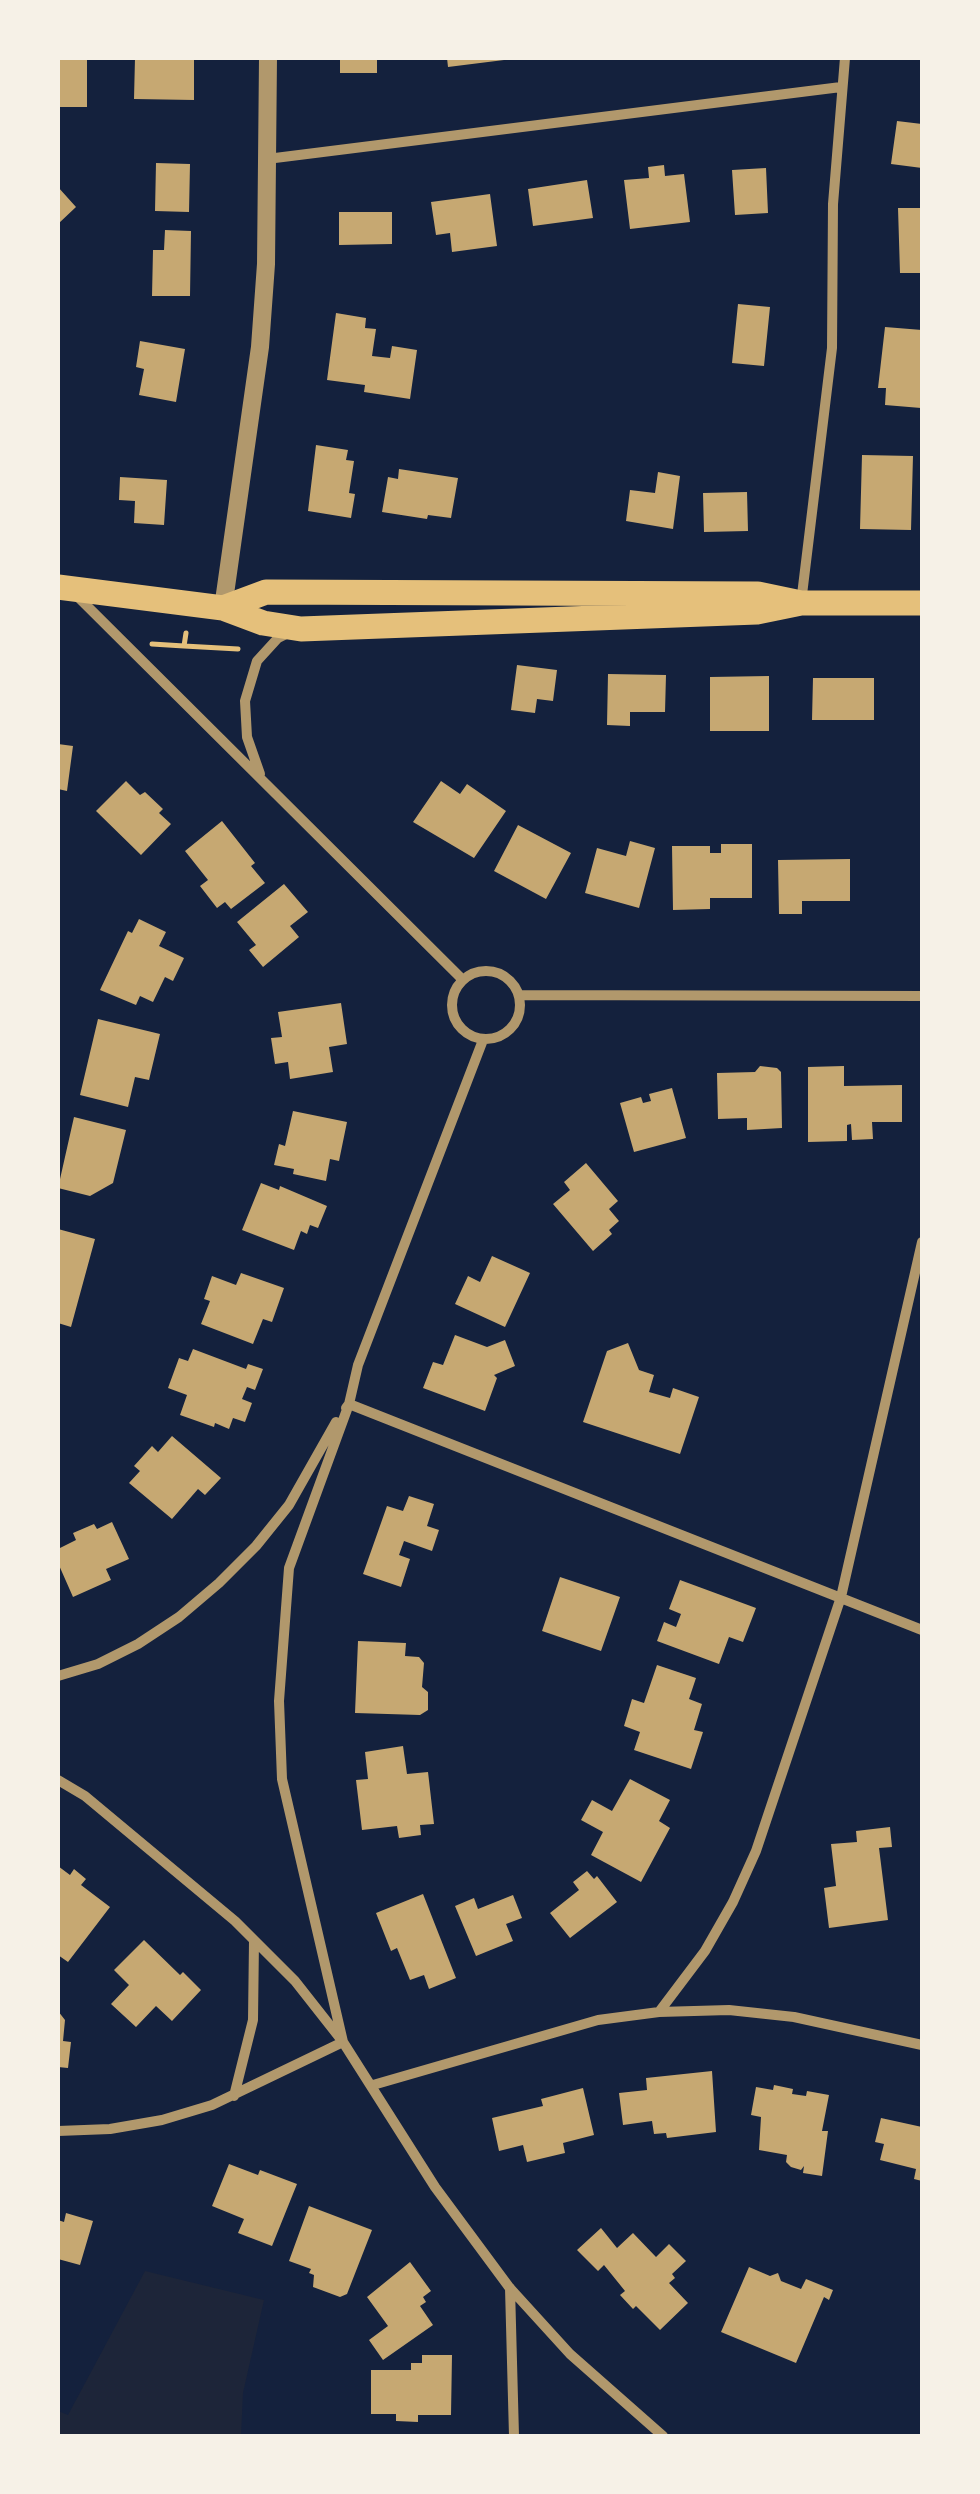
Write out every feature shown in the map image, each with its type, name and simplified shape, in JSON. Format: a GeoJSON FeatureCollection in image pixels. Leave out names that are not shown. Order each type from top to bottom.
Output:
{"type":"FeatureCollection","features":[{"type":"Feature","properties":{"kind":"main road"},"geometry":{"type":"LineString","coordinates":[[63,587],[223,608],[262,623],[302,629],[757,612],[801,602]]}},
{"type":"Feature","properties":{"kind":"main road"},"geometry":{"type":"LineString","coordinates":[[223,608],[266,592],[758,594],[801,602],[922,603]]}},
{"type":"Feature","properties":{"kind":"street"},"geometry":{"type":"LineString","coordinates":[[223,608],[260,346],[266,264],[268,58]]}},
{"type":"Feature","properties":{"kind":"street"},"geometry":{"type":"LineString","coordinates":[[801,602],[832,348],[833,204],[845,58]]}},
{"type":"Feature","properties":{"kind":"street"},"geometry":{"type":"LineString","coordinates":[[267,160],[841,87]]}},
{"type":"Feature","properties":{"kind":"street"},"geometry":{"type":"LineString","coordinates":[[63,587],[462,980]]}},
{"type":"Feature","properties":{"kind":"street"},"geometry":{"type":"LineString","coordinates":[[262,780],[244,720],[250,677],[265,650],[278,638],[302,629]]}},
{"type":"Feature","properties":{"kind":"street"},"geometry":{"type":"LineString","coordinates":[[480,971],[492,971],[510,980],[519,995],[520,1011],[510,1030],[501,1037],[484,1040],[468,1035],[453,1016],[453,993],[462,980],[480,971]]}},
{"type":"Feature","properties":{"kind":"street"},"geometry":{"type":"LineString","coordinates":[[519,995],[922,996]]}},
{"type":"Feature","properties":{"kind":"street"},"geometry":{"type":"LineString","coordinates":[[344,2042],[282,1780],[279,1701],[289,1568],[349,1404],[358,1364],[484,1040]]}},
{"type":"Feature","properties":{"kind":"street"},"geometry":{"type":"LineString","coordinates":[[659,2012],[705,1950],[756,1852],[841,1597],[922,1242]]}},
{"type":"Feature","properties":{"kind":"street"},"geometry":{"type":"LineString","coordinates":[[349,1404],[922,1630]]}},
{"type":"Feature","properties":{"kind":"street"},"geometry":{"type":"LineString","coordinates":[[58,1676],[98,1664],[138,1644],[219,1584],[288,1505],[349,1404]]}},
{"type":"Feature","properties":{"kind":"street"},"geometry":{"type":"LineString","coordinates":[[58,1780],[85,1796],[235,1921],[294,1981],[344,2042],[435,2187],[510,2287],[570,2354],[662,2436]]}},
{"type":"Feature","properties":{"kind":"street"},"geometry":{"type":"LineString","coordinates":[[234,2096],[253,2020],[254,1940]]}},
{"type":"Feature","properties":{"kind":"street"},"geometry":{"type":"LineString","coordinates":[[373,2085],[598,2020],[659,2012],[729,2010],[794,2017],[922,2045]]}},
{"type":"Feature","properties":{"kind":"street"},"geometry":{"type":"LineString","coordinates":[[58,2131],[110,2129],[162,2120],[234,2096],[344,2042]]}},
{"type":"Feature","properties":{"kind":"street"},"geometry":{"type":"LineString","coordinates":[[510,2287],[514,2436]]}},
{"type":"Feature","properties":{"kind":"path"},"geometry":{"type":"LineString","coordinates":[[184,646],[186,632]]}},
{"type":"Feature","properties":{"kind":"path"},"geometry":{"type":"LineString","coordinates":[[144,644],[238,649]]}},
{"type":"Feature","properties":{"kind":"shaded area"},"geometry":{"type":"Polygon","coordinates":[[[145,2271],[264,2300],[243,2393],[241,2436],[58,2436],[58,2411],[68,2415],[145,2271]]]}},
{"type":"Feature","properties":{"kind":"building"},"geometry":{"type":"Polygon","coordinates":[[[58,58],[87,58],[87,107],[58,107],[58,58]]]}},
{"type":"Feature","properties":{"kind":"building"},"geometry":{"type":"Polygon","coordinates":[[[135,58],[194,58],[194,100],[134,99],[135,58]]]}},
{"type":"Feature","properties":{"kind":"building"},"geometry":{"type":"Polygon","coordinates":[[[340,58],[377,58],[377,73],[340,73],[340,58]]]}},
{"type":"Feature","properties":{"kind":"building"},"geometry":{"type":"Polygon","coordinates":[[[447,58],[504,58],[504,60],[448,67],[447,58]]]}},
{"type":"Feature","properties":{"kind":"building"},"geometry":{"type":"Polygon","coordinates":[[[897,121],[922,124],[922,168],[891,164],[897,121]]]}},
{"type":"Feature","properties":{"kind":"building"},"geometry":{"type":"Polygon","coordinates":[[[156,163],[190,164],[189,212],[155,211],[156,163]]]}},
{"type":"Feature","properties":{"kind":"building"},"geometry":{"type":"Polygon","coordinates":[[[664,165],[665,176],[684,174],[690,222],[630,229],[624,180],[649,178],[648,167],[664,165]]]}},
{"type":"Feature","properties":{"kind":"building"},"geometry":{"type":"Polygon","coordinates":[[[766,168],[768,213],[735,215],[732,170],[766,168]]]}},
{"type":"Feature","properties":{"kind":"building"},"geometry":{"type":"Polygon","coordinates":[[[587,180],[593,218],[533,226],[528,189],[587,180]]]}},
{"type":"Feature","properties":{"kind":"building"},"geometry":{"type":"Polygon","coordinates":[[[58,187],[76,207],[58,224],[58,187]]]}},
{"type":"Feature","properties":{"kind":"building"},"geometry":{"type":"Polygon","coordinates":[[[490,194],[497,246],[452,252],[450,233],[436,235],[431,202],[490,194]]]}},
{"type":"Feature","properties":{"kind":"building"},"geometry":{"type":"Polygon","coordinates":[[[898,208],[922,208],[922,273],[900,273],[898,208]]]}},
{"type":"Feature","properties":{"kind":"building"},"geometry":{"type":"Polygon","coordinates":[[[339,212],[392,212],[392,244],[339,245],[339,212]]]}},
{"type":"Feature","properties":{"kind":"building"},"geometry":{"type":"Polygon","coordinates":[[[165,230],[191,231],[190,296],[152,296],[153,250],[164,250],[165,230]]]}},
{"type":"Feature","properties":{"kind":"building"},"geometry":{"type":"Polygon","coordinates":[[[738,304],[770,307],[764,366],[732,363],[738,304]]]}},
{"type":"Feature","properties":{"kind":"building"},"geometry":{"type":"Polygon","coordinates":[[[336,313],[366,318],[365,328],[376,329],[372,356],[390,358],[392,346],[417,350],[410,399],[364,392],[365,385],[327,380],[336,313]]]}},
{"type":"Feature","properties":{"kind":"building"},"geometry":{"type":"Polygon","coordinates":[[[885,327],[922,330],[921,408],[885,405],[886,388],[878,388],[885,327]]]}},
{"type":"Feature","properties":{"kind":"building"},"geometry":{"type":"Polygon","coordinates":[[[140,341],[185,349],[176,402],[139,395],[144,369],[136,367],[140,341]]]}},
{"type":"Feature","properties":{"kind":"building"},"geometry":{"type":"Polygon","coordinates":[[[316,445],[348,450],[346,460],[354,461],[349,493],[355,494],[351,518],[308,511],[316,445]]]}},
{"type":"Feature","properties":{"kind":"building"},"geometry":{"type":"Polygon","coordinates":[[[862,455],[913,456],[911,530],[860,529],[862,455]]]}},
{"type":"Feature","properties":{"kind":"building"},"geometry":{"type":"Polygon","coordinates":[[[399,469],[458,478],[451,518],[428,515],[427,519],[382,512],[388,477],[398,479],[399,469]]]}},
{"type":"Feature","properties":{"kind":"building"},"geometry":{"type":"Polygon","coordinates":[[[658,472],[680,476],[673,529],[626,521],[630,490],[655,493],[658,472]]]}},
{"type":"Feature","properties":{"kind":"building"},"geometry":{"type":"Polygon","coordinates":[[[120,477],[167,480],[164,525],[134,523],[135,501],[119,500],[120,477]]]}},
{"type":"Feature","properties":{"kind":"building"},"geometry":{"type":"Polygon","coordinates":[[[747,492],[748,531],[704,532],[703,493],[747,492]]]}},
{"type":"Feature","properties":{"kind":"building"},"geometry":{"type":"Polygon","coordinates":[[[517,665],[557,670],[553,701],[537,699],[535,713],[511,710],[517,665]]]}},
{"type":"Feature","properties":{"kind":"building"},"geometry":{"type":"Polygon","coordinates":[[[608,674],[666,675],[665,712],[630,712],[630,726],[607,725],[608,674]]]}},
{"type":"Feature","properties":{"kind":"building"},"geometry":{"type":"Polygon","coordinates":[[[769,676],[769,731],[710,731],[710,677],[769,676]]]}},
{"type":"Feature","properties":{"kind":"building"},"geometry":{"type":"Polygon","coordinates":[[[813,678],[874,678],[874,720],[812,720],[813,678]]]}},
{"type":"Feature","properties":{"kind":"building"},"geometry":{"type":"Polygon","coordinates":[[[58,744],[73,746],[67,791],[58,789],[58,744]]]}},
{"type":"Feature","properties":{"kind":"building"},"geometry":{"type":"Polygon","coordinates":[[[126,781],[163,809],[159,813],[171,824],[141,855],[96,811],[126,781]]]}},
{"type":"Feature","properties":{"kind":"building"},"geometry":{"type":"Polygon","coordinates":[[[441,781],[460,794],[467,784],[506,811],[474,858],[413,822],[441,781]]]}},
{"type":"Feature","properties":{"kind":"building"},"geometry":{"type":"Polygon","coordinates":[[[222,821],[255,863],[251,866],[265,883],[231,909],[225,902],[217,908],[200,886],[208,880],[185,851],[222,821]]]}},
{"type":"Feature","properties":{"kind":"building"},"geometry":{"type":"Polygon","coordinates":[[[518,825],[571,853],[546,899],[494,871],[518,825]]]}},
{"type":"Feature","properties":{"kind":"building"},"geometry":{"type":"Polygon","coordinates":[[[630,841],[655,848],[639,908],[585,893],[597,848],[626,856],[630,841]]]}},
{"type":"Feature","properties":{"kind":"building"},"geometry":{"type":"Polygon","coordinates":[[[721,844],[752,844],[752,898],[710,898],[710,909],[673,910],[672,846],[710,846],[710,853],[721,853],[721,844]]]}},
{"type":"Feature","properties":{"kind":"building"},"geometry":{"type":"Polygon","coordinates":[[[850,859],[850,901],[802,901],[802,914],[779,914],[778,860],[850,859]]]}},
{"type":"Feature","properties":{"kind":"building"},"geometry":{"type":"Polygon","coordinates":[[[284,884],[308,912],[290,926],[299,937],[263,967],[249,950],[256,945],[237,922],[284,884]]]}},
{"type":"Feature","properties":{"kind":"building"},"geometry":{"type":"Polygon","coordinates":[[[139,919],[166,932],[159,946],[184,958],[173,981],[165,977],[153,1002],[140,996],[136,1005],[100,990],[128,931],[132,933],[139,919]]]}},
{"type":"Feature","properties":{"kind":"building"},"geometry":{"type":"Polygon","coordinates":[[[341,1003],[347,1044],[329,1047],[333,1072],[290,1079],[288,1062],[275,1064],[271,1038],[282,1037],[278,1012],[341,1003]]]}},
{"type":"Feature","properties":{"kind":"building"},"geometry":{"type":"Polygon","coordinates":[[[98,1019],[160,1034],[149,1080],[135,1077],[128,1107],[80,1095],[98,1019]]]}},
{"type":"Feature","properties":{"kind":"building"},"geometry":{"type":"Polygon","coordinates":[[[760,1066],[781,1072],[782,1128],[747,1130],[747,1118],[718,1119],[717,1073],[755,1072],[760,1066]]]}},
{"type":"Feature","properties":{"kind":"building"},"geometry":{"type":"Polygon","coordinates":[[[844,1066],[844,1086],[902,1085],[902,1122],[872,1122],[873,1139],[852,1140],[851,1124],[847,1125],[847,1141],[808,1142],[808,1067],[844,1066]]]}},
{"type":"Feature","properties":{"kind":"building"},"geometry":{"type":"Polygon","coordinates":[[[672,1088],[686,1138],[634,1152],[620,1103],[641,1097],[643,1103],[651,1101],[649,1094],[672,1088]]]}},
{"type":"Feature","properties":{"kind":"building"},"geometry":{"type":"Polygon","coordinates":[[[293,1111],[347,1122],[339,1161],[330,1159],[326,1181],[293,1174],[294,1169],[274,1165],[279,1144],[285,1146],[293,1111]]]}},
{"type":"Feature","properties":{"kind":"building"},"geometry":{"type":"Polygon","coordinates":[[[74,1117],[126,1130],[113,1183],[90,1196],[58,1188],[74,1117]]]}},
{"type":"Feature","properties":{"kind":"building"},"geometry":{"type":"Polygon","coordinates":[[[586,1163],[618,1201],[609,1209],[619,1221],[609,1230],[612,1234],[593,1251],[553,1204],[570,1190],[564,1182],[586,1163]]]}},
{"type":"Feature","properties":{"kind":"building"},"geometry":{"type":"Polygon","coordinates":[[[261,1183],[279,1190],[280,1186],[327,1206],[318,1228],[310,1225],[307,1234],[301,1231],[294,1250],[242,1230],[261,1183]]]}},
{"type":"Feature","properties":{"kind":"building"},"geometry":{"type":"Polygon","coordinates":[[[58,1229],[95,1239],[71,1327],[58,1323],[58,1229]]]}},
{"type":"Feature","properties":{"kind":"building"},"geometry":{"type":"Polygon","coordinates":[[[492,1256],[530,1273],[505,1327],[455,1304],[468,1276],[480,1282],[492,1256]]]}},
{"type":"Feature","properties":{"kind":"building"},"geometry":{"type":"Polygon","coordinates":[[[241,1273],[284,1288],[272,1322],[263,1319],[253,1344],[201,1324],[210,1301],[204,1299],[212,1276],[236,1285],[241,1273]]]}},
{"type":"Feature","properties":{"kind":"building"},"geometry":{"type":"Polygon","coordinates":[[[455,1335],[487,1347],[505,1340],[515,1366],[494,1375],[497,1378],[485,1411],[423,1388],[433,1362],[443,1365],[455,1335]]]}},
{"type":"Feature","properties":{"kind":"building"},"geometry":{"type":"Polygon","coordinates":[[[628,1343],[639,1370],[654,1375],[649,1392],[670,1398],[673,1388],[699,1397],[680,1454],[583,1422],[607,1351],[628,1343]]]}},
{"type":"Feature","properties":{"kind":"building"},"geometry":{"type":"Polygon","coordinates":[[[193,1349],[246,1369],[248,1364],[263,1369],[255,1390],[247,1387],[242,1399],[252,1403],[245,1422],[233,1418],[229,1429],[180,1415],[187,1395],[168,1388],[179,1358],[188,1361],[193,1349]]]}},
{"type":"Feature","properties":{"kind":"building"},"geometry":{"type":"Polygon","coordinates":[[[172,1436],[221,1478],[205,1495],[198,1489],[172,1519],[129,1483],[140,1471],[134,1466],[152,1446],[158,1452],[172,1436]]]}},
{"type":"Feature","properties":{"kind":"building"},"geometry":{"type":"Polygon","coordinates":[[[409,1496],[434,1504],[427,1526],[439,1530],[432,1551],[404,1541],[399,1555],[410,1559],[401,1587],[363,1574],[387,1506],[403,1511],[409,1496]]]}},
{"type":"Feature","properties":{"kind":"building"},"geometry":{"type":"Polygon","coordinates":[[[112,1522],[129,1559],[106,1569],[111,1580],[73,1597],[58,1563],[58,1549],[76,1540],[73,1533],[112,1522]]]}},
{"type":"Feature","properties":{"kind":"building"},"geometry":{"type":"Polygon","coordinates":[[[560,1577],[620,1597],[601,1651],[542,1631],[560,1577]]]}},
{"type":"Feature","properties":{"kind":"building"},"geometry":{"type":"Polygon","coordinates":[[[680,1580],[756,1608],[743,1642],[729,1637],[719,1664],[657,1641],[664,1622],[676,1627],[681,1614],[669,1609],[680,1580]]]}},
{"type":"Feature","properties":{"kind":"building"},"geometry":{"type":"Polygon","coordinates":[[[358,1641],[406,1643],[405,1656],[419,1657],[424,1663],[422,1687],[428,1692],[428,1710],[420,1715],[355,1713],[358,1641]]]}},
{"type":"Feature","properties":{"kind":"building"},"geometry":{"type":"Polygon","coordinates":[[[657,1665],[696,1678],[689,1699],[702,1704],[694,1730],[703,1732],[691,1769],[634,1750],[640,1732],[624,1726],[632,1699],[644,1703],[657,1665]]]}},
{"type":"Feature","properties":{"kind":"building"},"geometry":{"type":"Polygon","coordinates":[[[403,1746],[407,1774],[428,1772],[434,1824],[420,1825],[421,1835],[399,1838],[397,1826],[362,1830],[356,1780],[368,1779],[365,1752],[403,1746]]]}},
{"type":"Feature","properties":{"kind":"building"},"geometry":{"type":"Polygon","coordinates":[[[630,1779],[670,1800],[659,1821],[670,1828],[641,1882],[591,1855],[603,1832],[581,1820],[592,1800],[612,1811],[630,1779]]]}},
{"type":"Feature","properties":{"kind":"building"},"geometry":{"type":"Polygon","coordinates":[[[890,1827],[892,1847],[879,1848],[888,1920],[829,1928],[824,1888],[836,1886],[831,1844],[857,1842],[856,1831],[890,1827]]]}},
{"type":"Feature","properties":{"kind":"building"},"geometry":{"type":"Polygon","coordinates":[[[58,1866],[70,1875],[74,1869],[86,1879],[81,1885],[110,1907],[68,1962],[58,1955],[58,1866]]]}},
{"type":"Feature","properties":{"kind":"building"},"geometry":{"type":"Polygon","coordinates":[[[587,1871],[594,1879],[597,1876],[617,1902],[570,1938],[550,1913],[579,1890],[573,1882],[587,1871]]]}},
{"type":"Feature","properties":{"kind":"building"},"geometry":{"type":"Polygon","coordinates":[[[423,1894],[456,1978],[429,1989],[424,1975],[410,1980],[397,1948],[391,1951],[376,1913],[423,1894]]]}},
{"type":"Feature","properties":{"kind":"building"},"geometry":{"type":"Polygon","coordinates":[[[513,1895],[522,1918],[506,1924],[513,1941],[476,1956],[455,1906],[474,1898],[478,1909],[513,1895]]]}},
{"type":"Feature","properties":{"kind":"building"},"geometry":{"type":"Polygon","coordinates":[[[144,1940],[201,1990],[172,2021],[156,2006],[136,2027],[111,2004],[129,1985],[114,1970],[144,1940]]]}},
{"type":"Feature","properties":{"kind":"building"},"geometry":{"type":"Polygon","coordinates":[[[58,2011],[65,2020],[63,2041],[71,2042],[68,2068],[58,2067],[58,2011]]]}},
{"type":"Feature","properties":{"kind":"building"},"geometry":{"type":"Polygon","coordinates":[[[712,2071],[716,2132],[667,2138],[666,2133],[654,2134],[652,2121],[623,2125],[619,2093],[647,2090],[646,2078],[712,2071]]]}},
{"type":"Feature","properties":{"kind":"building"},"geometry":{"type":"Polygon","coordinates":[[[774,2085],[793,2089],[792,2094],[806,2096],[807,2091],[829,2095],[822,2131],[828,2131],[822,2176],[803,2173],[804,2166],[801,2170],[791,2167],[786,2162],[787,2155],[759,2150],[761,2117],[751,2115],[756,2087],[773,2090],[774,2085]]]}},
{"type":"Feature","properties":{"kind":"building"},"geometry":{"type":"Polygon","coordinates":[[[583,2088],[594,2135],[563,2143],[565,2153],[527,2162],[523,2145],[499,2151],[492,2118],[543,2106],[541,2099],[583,2088]]]}},
{"type":"Feature","properties":{"kind":"building"},"geometry":{"type":"Polygon","coordinates":[[[881,2118],[922,2127],[922,2181],[914,2179],[916,2169],[880,2160],[884,2144],[875,2142],[881,2118]]]}},
{"type":"Feature","properties":{"kind":"building"},"geometry":{"type":"Polygon","coordinates":[[[229,2164],[297,2184],[272,2246],[238,2233],[244,2219],[212,2206],[229,2164]]]}},
{"type":"Feature","properties":{"kind":"building"},"geometry":{"type":"Polygon","coordinates":[[[309,2206],[372,2230],[347,2294],[340,2297],[313,2287],[311,2269],[289,2261],[309,2206]]]}},
{"type":"Feature","properties":{"kind":"building"},"geometry":{"type":"Polygon","coordinates":[[[66,2213],[93,2221],[80,2265],[58,2259],[58,2220],[64,2222],[66,2213]]]}},
{"type":"Feature","properties":{"kind":"building"},"geometry":{"type":"Polygon","coordinates":[[[601,2228],[617,2248],[633,2233],[656,2257],[669,2244],[686,2261],[672,2274],[675,2278],[669,2283],[688,2303],[660,2330],[620,2295],[625,2291],[604,2265],[598,2271],[577,2250],[601,2228]]]}},
{"type":"Feature","properties":{"kind":"building"},"geometry":{"type":"Polygon","coordinates":[[[410,2262],[431,2291],[420,2306],[433,2325],[383,2360],[369,2340],[388,2326],[367,2297],[410,2262]]]}},
{"type":"Feature","properties":{"kind":"building"},"geometry":{"type":"Polygon","coordinates":[[[749,2267],[770,2276],[778,2273],[781,2281],[801,2289],[806,2279],[833,2290],[829,2300],[824,2297],[796,2363],[721,2332],[749,2267]]]}},
{"type":"Feature","properties":{"kind":"building"},"geometry":{"type":"Polygon","coordinates":[[[422,2355],[452,2355],[451,2415],[418,2415],[418,2422],[396,2421],[396,2414],[371,2414],[371,2370],[411,2370],[411,2363],[422,2363],[422,2355]]]}}]}
